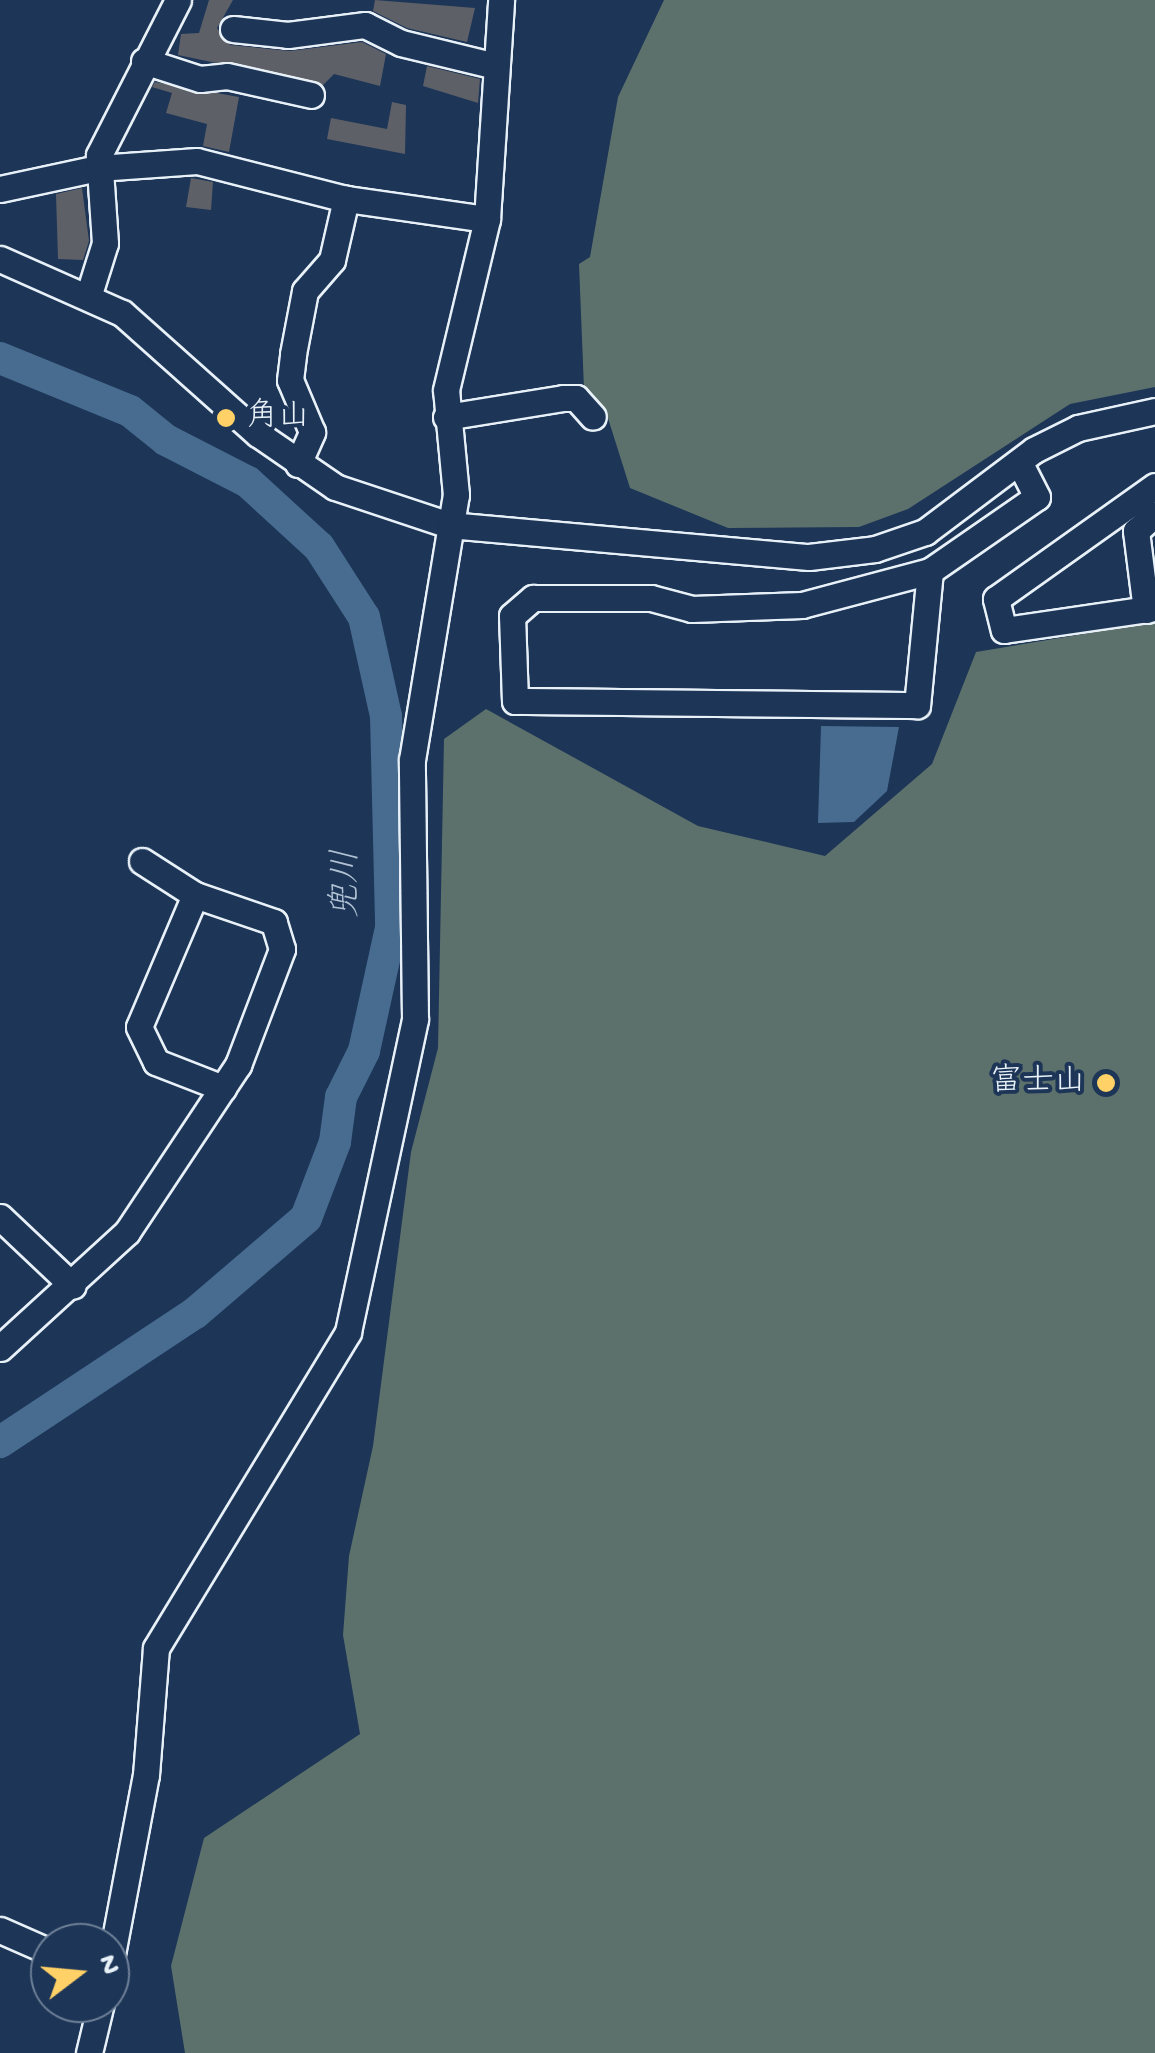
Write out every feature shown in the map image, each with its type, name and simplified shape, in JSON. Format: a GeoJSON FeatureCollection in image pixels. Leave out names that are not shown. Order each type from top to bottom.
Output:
{"type":"FeatureCollection","features":[{"type":"Feature","properties":{"kind":"street"},"geometry":{"type":"LineString","coordinates":[[89,294],[106,243],[98,168],[144,61],[178,0]]}},
{"type":"Feature","properties":{"kind":"street"},"geometry":{"type":"LineString","coordinates":[[119,1923],[134,1852],[156,1648],[328,1374],[359,1288],[415,1019],[412,760],[458,473],[446,417],[487,219],[501,0]]}},
{"type":"Feature","properties":{"kind":"street"},"geometry":{"type":"LineString","coordinates":[[233,29],[288,36],[365,25],[402,43],[496,66]]}},
{"type":"Feature","properties":{"kind":"street"},"geometry":{"type":"LineString","coordinates":[[144,61],[200,79],[226,76],[311,94]]}},
{"type":"Feature","properties":{"kind":"street"},"geometry":{"type":"LineString","coordinates":[[0,189],[98,168],[197,160],[346,199],[487,219]]}},
{"type":"Feature","properties":{"kind":"street"},"geometry":{"type":"LineString","coordinates":[[298,464],[312,432],[290,380],[292,354],[305,291],[332,260],[346,199]]}},
{"type":"Feature","properties":{"kind":"street"},"geometry":{"type":"LineString","coordinates":[[0,259],[89,294],[158,341],[298,464],[364,500],[449,525],[809,557],[925,532],[1019,462],[1078,428],[1155,411]]}},
{"type":"Feature","properties":{"kind":"street"},"geometry":{"type":"LineString","coordinates":[[446,417],[564,398],[576,398],[593,417]]}},
{"type":"Feature","properties":{"kind":"street"},"geometry":{"type":"LineString","coordinates":[[930,571],[917,705],[515,701],[512,616],[533,598],[651,598],[692,609],[802,606],[930,571],[1037,497],[1019,462]]}},
{"type":"Feature","properties":{"kind":"street"},"geometry":{"type":"LineString","coordinates":[[1155,486],[996,599],[1004,630],[1150,609],[1136,531],[1155,514]]}},
{"type":"Feature","properties":{"kind":"street"},"geometry":{"type":"LineString","coordinates":[[0,1348],[73,1286],[126,1232],[223,1088],[282,949],[282,930],[196,895],[142,861]]}},
{"type":"Feature","properties":{"kind":"street"},"geometry":{"type":"LineString","coordinates":[[196,895],[139,1028],[156,1062],[223,1088]]}},
{"type":"Feature","properties":{"kind":"street"},"geometry":{"type":"LineString","coordinates":[[0,1217],[73,1286]]}},
{"type":"Feature","properties":{"kind":"street"},"geometry":{"type":"LineString","coordinates":[[0,1930],[30,1943]]}},
{"type":"Feature","properties":{"kind":"street"},"geometry":{"type":"LineString","coordinates":[[89,2053],[96,2023]]}},
{"type":"Feature","properties":{"kind":"green space"},"geometry":{"type":"Polygon","coordinates":[[[664,0],[1155,0],[1155,387],[1070,404],[908,509],[859,527],[728,528],[630,488],[607,415],[584,389],[579,264],[590,257],[618,97],[664,0]]]}},
{"type":"Feature","properties":{"kind":"green space"},"geometry":{"type":"Polygon","coordinates":[[[1155,622],[1155,2053],[185,2053],[171,1966],[204,1838],[360,1734],[343,1635],[349,1556],[373,1446],[411,1152],[438,1048],[444,739],[486,709],[698,826],[825,856],[932,764],[976,652],[1155,622]]]}},
{"type":"Feature","properties":{"kind":"water"},"geometry":{"type":"Polygon","coordinates":[[[821,726],[899,727],[887,791],[854,822],[818,823],[821,726]]]}},
{"type":"Feature","properties":{"kind":"building"},"geometry":{"type":"Polygon","coordinates":[[[209,0],[233,0],[217,28],[230,45],[290,51],[362,42],[386,54],[380,86],[334,74],[323,85],[178,55],[181,34],[199,33],[209,0]]]}},
{"type":"Feature","properties":{"kind":"building"},"geometry":{"type":"Polygon","coordinates":[[[375,0],[475,8],[467,42],[407,28],[373,11],[375,0]]]}},
{"type":"Feature","properties":{"kind":"building"},"geometry":{"type":"Polygon","coordinates":[[[427,66],[480,79],[478,103],[423,86],[427,66]]]}},
{"type":"Feature","properties":{"kind":"building"},"geometry":{"type":"Polygon","coordinates":[[[155,82],[239,97],[229,152],[203,146],[207,124],[166,113],[172,93],[152,87],[155,82]]]}},
{"type":"Feature","properties":{"kind":"building"},"geometry":{"type":"Polygon","coordinates":[[[392,102],[406,105],[405,154],[327,139],[331,118],[387,129],[392,102]]]}},
{"type":"Feature","properties":{"kind":"building"},"geometry":{"type":"Polygon","coordinates":[[[191,178],[213,182],[211,210],[186,207],[191,178]]]}},
{"type":"Feature","properties":{"kind":"building"},"geometry":{"type":"Polygon","coordinates":[[[82,188],[89,241],[83,260],[58,259],[56,194],[82,188]]]}},
{"type":"Feature","properties":{"kind":"waterway","name":"兜川"},"geometry":{"type":"LineString","coordinates":[[0,358],[130,411],[166,440],[248,482],[319,547],[364,617],[386,716],[391,928],[364,1051],[341,1097],[335,1142],[306,1218],[195,1313],[0,1442]]}},
{"type":"Feature","properties":{"kind":"place","name":"角山"},"geometry":{"type":"Point","coordinates":[226,418]}},
{"type":"Feature","properties":{"kind":"place","name":"富士山"},"geometry":{"type":"Point","coordinates":[1106,1083]}}]}
